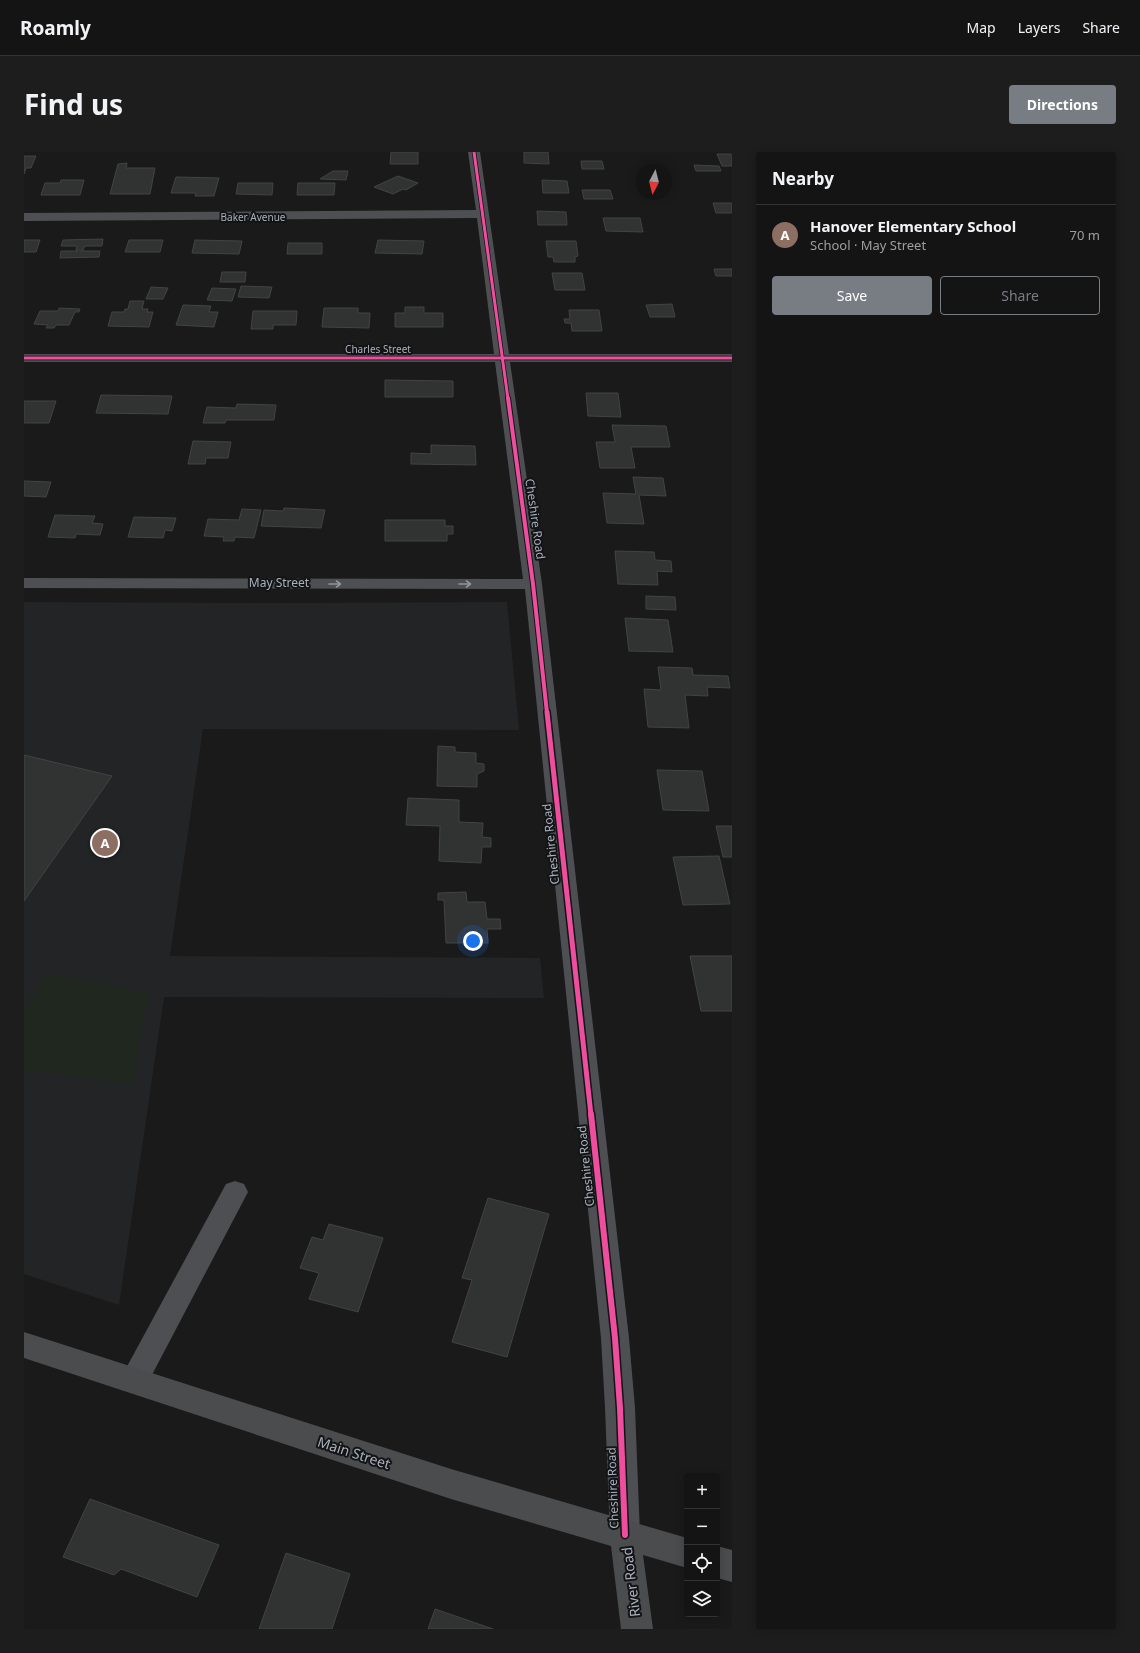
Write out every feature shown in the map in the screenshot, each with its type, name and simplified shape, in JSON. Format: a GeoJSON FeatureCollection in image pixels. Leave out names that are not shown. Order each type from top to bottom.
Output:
{"type":"FeatureCollection","features":[{"type":"Feature","properties":{"kind":"main road","name":"Main Street"},"geometry":{"type":"LineString","coordinates":[[24,1345],[451,1484],[684,1552]]}},
{"type":"Feature","properties":{"kind":"main road","name":"River Road"},"geometry":{"type":"LineString","coordinates":[[625,1536],[636,1629]]}},
{"type":"Feature","properties":{"kind":"main road"},"geometry":{"type":"LineString","coordinates":[[720,1563],[732,1566]]}},
{"type":"Feature","properties":{"kind":"street","name":"Cheshire Road"},"geometry":{"type":"LineString","coordinates":[[474,152],[533,584],[615,1338],[620,1408],[625,1536]]}},
{"type":"Feature","properties":{"kind":"street","name":"Baker Avenue"},"geometry":{"type":"LineString","coordinates":[[24,217],[483,214]]}},
{"type":"Feature","properties":{"kind":"street","name":"Charles Street"},"geometry":{"type":"LineString","coordinates":[[24,358],[732,358]]}},
{"type":"Feature","properties":{"kind":"street","name":"May Street"},"geometry":{"type":"LineString","coordinates":[[24,583],[533,584]]}},
{"type":"Feature","properties":{"kind":"street"},"geometry":{"type":"LineString","coordinates":[[134,1381],[235,1192]]}},
{"type":"Feature","properties":{"kind":"shaded area"},"geometry":{"type":"Polygon","coordinates":[[[24,602],[507,602],[519,730],[203,729],[170,956],[540,958],[544,998],[164,997],[119,1305],[24,1274],[24,602]]]}},
{"type":"Feature","properties":{"kind":"shaded area"},"geometry":{"type":"Polygon","coordinates":[[[47,974],[149,993],[132,1084],[24,1069],[24,1006],[28,1007],[47,974]]]}},
{"type":"Feature","properties":{"kind":"building"},"geometry":{"type":"Polygon","coordinates":[[[391,152],[418,152],[418,164],[390,164],[391,152]]]}},
{"type":"Feature","properties":{"kind":"building"},"geometry":{"type":"Polygon","coordinates":[[[524,152],[548,152],[549,164],[524,163],[524,152]]]}},
{"type":"Feature","properties":{"kind":"building"},"geometry":{"type":"Polygon","coordinates":[[[717,154],[732,154],[732,166],[722,166],[717,154]]]}},
{"type":"Feature","properties":{"kind":"building"},"geometry":{"type":"Polygon","coordinates":[[[24,156],[36,156],[31,168],[26,168],[24,174],[24,156]]]}},
{"type":"Feature","properties":{"kind":"building"},"geometry":{"type":"Polygon","coordinates":[[[581,161],[602,161],[604,169],[582,169],[581,161]]]}},
{"type":"Feature","properties":{"kind":"building"},"geometry":{"type":"Polygon","coordinates":[[[127,163],[126,168],[155,168],[150,194],[110,194],[118,164],[127,163]]]}},
{"type":"Feature","properties":{"kind":"building"},"geometry":{"type":"Polygon","coordinates":[[[694,165],[719,166],[721,171],[696,171],[694,165]]]}},
{"type":"Feature","properties":{"kind":"building"},"geometry":{"type":"Polygon","coordinates":[[[333,171],[348,171],[346,180],[320,179],[333,171]]]}},
{"type":"Feature","properties":{"kind":"building"},"geometry":{"type":"Polygon","coordinates":[[[398,176],[418,183],[406,190],[403,189],[393,194],[374,187],[398,176]]]}},
{"type":"Feature","properties":{"kind":"building"},"geometry":{"type":"Polygon","coordinates":[[[176,177],[219,178],[214,196],[195,196],[196,193],[171,193],[176,177]]]}},
{"type":"Feature","properties":{"kind":"building"},"geometry":{"type":"Polygon","coordinates":[[[61,180],[84,180],[80,195],[41,195],[45,183],[60,183],[61,180]]]}},
{"type":"Feature","properties":{"kind":"building"},"geometry":{"type":"Polygon","coordinates":[[[542,180],[567,181],[569,193],[543,193],[542,180]]]}},
{"type":"Feature","properties":{"kind":"building"},"geometry":{"type":"Polygon","coordinates":[[[238,183],[273,183],[272,195],[236,194],[238,183]]]}},
{"type":"Feature","properties":{"kind":"building"},"geometry":{"type":"Polygon","coordinates":[[[298,183],[335,183],[334,195],[297,195],[298,183]]]}},
{"type":"Feature","properties":{"kind":"building"},"geometry":{"type":"Polygon","coordinates":[[[582,190],[610,190],[613,199],[584,199],[582,190]]]}},
{"type":"Feature","properties":{"kind":"building"},"geometry":{"type":"Polygon","coordinates":[[[713,203],[732,203],[732,213],[716,213],[713,203]]]}},
{"type":"Feature","properties":{"kind":"building"},"geometry":{"type":"Polygon","coordinates":[[[537,211],[566,212],[567,225],[538,225],[537,211]]]}},
{"type":"Feature","properties":{"kind":"building"},"geometry":{"type":"Polygon","coordinates":[[[603,218],[640,218],[643,232],[606,231],[603,218]]]}},
{"type":"Feature","properties":{"kind":"building"},"geometry":{"type":"Polygon","coordinates":[[[103,239],[102,246],[85,246],[81,251],[100,251],[99,257],[60,258],[61,251],[78,251],[76,250],[77,246],[61,246],[63,240],[103,239]]]}},
{"type":"Feature","properties":{"kind":"building"},"geometry":{"type":"Polygon","coordinates":[[[24,240],[40,240],[36,252],[24,252],[24,240]]]}},
{"type":"Feature","properties":{"kind":"building"},"geometry":{"type":"Polygon","coordinates":[[[129,240],[163,240],[160,252],[125,252],[129,240]]]}},
{"type":"Feature","properties":{"kind":"building"},"geometry":{"type":"Polygon","coordinates":[[[195,240],[242,241],[239,254],[192,253],[195,240]]]}},
{"type":"Feature","properties":{"kind":"building"},"geometry":{"type":"Polygon","coordinates":[[[378,240],[424,241],[422,254],[375,253],[378,240]]]}},
{"type":"Feature","properties":{"kind":"building"},"geometry":{"type":"Polygon","coordinates":[[[546,241],[576,241],[578,256],[575,257],[575,262],[554,262],[553,257],[548,257],[546,241]]]}},
{"type":"Feature","properties":{"kind":"building"},"geometry":{"type":"Polygon","coordinates":[[[288,243],[322,243],[322,254],[287,254],[288,243]]]}},
{"type":"Feature","properties":{"kind":"building"},"geometry":{"type":"Polygon","coordinates":[[[714,269],[732,269],[732,276],[716,276],[714,269]]]}},
{"type":"Feature","properties":{"kind":"building"},"geometry":{"type":"Polygon","coordinates":[[[222,272],[246,272],[245,282],[220,282],[222,272]]]}},
{"type":"Feature","properties":{"kind":"building"},"geometry":{"type":"Polygon","coordinates":[[[552,273],[582,273],[585,290],[555,290],[552,273]]]}},
{"type":"Feature","properties":{"kind":"building"},"geometry":{"type":"Polygon","coordinates":[[[241,286],[272,287],[269,298],[238,297],[241,286]]]}},
{"type":"Feature","properties":{"kind":"building"},"geometry":{"type":"Polygon","coordinates":[[[151,287],[168,288],[163,299],[146,299],[151,287]]]}},
{"type":"Feature","properties":{"kind":"building"},"geometry":{"type":"Polygon","coordinates":[[[212,288],[236,289],[232,301],[207,300],[212,288]]]}},
{"type":"Feature","properties":{"kind":"building"},"geometry":{"type":"Polygon","coordinates":[[[130,301],[144,301],[142,309],[148,309],[147,312],[153,312],[149,327],[108,326],[112,312],[124,312],[125,309],[128,309],[130,301]]]}},
{"type":"Feature","properties":{"kind":"building"},"geometry":{"type":"Polygon","coordinates":[[[672,304],[675,317],[650,317],[646,305],[672,304]]]}},
{"type":"Feature","properties":{"kind":"building"},"geometry":{"type":"Polygon","coordinates":[[[183,305],[211,306],[209,312],[218,312],[214,327],[176,325],[183,305]]]}},
{"type":"Feature","properties":{"kind":"building"},"geometry":{"type":"Polygon","coordinates":[[[405,307],[424,307],[424,313],[443,313],[443,327],[395,327],[395,313],[405,313],[405,307]]]}},
{"type":"Feature","properties":{"kind":"building"},"geometry":{"type":"Polygon","coordinates":[[[59,308],[80,309],[79,312],[75,312],[69,325],[56,325],[54,328],[46,328],[48,325],[34,324],[40,311],[58,311],[59,308]]]}},
{"type":"Feature","properties":{"kind":"building"},"geometry":{"type":"Polygon","coordinates":[[[324,308],[358,308],[358,313],[370,313],[369,328],[322,327],[324,308]]]}},
{"type":"Feature","properties":{"kind":"building"},"geometry":{"type":"Polygon","coordinates":[[[569,310],[599,310],[602,331],[572,331],[571,323],[565,323],[564,319],[570,319],[569,310]]]}},
{"type":"Feature","properties":{"kind":"building"},"geometry":{"type":"Polygon","coordinates":[[[253,311],[297,311],[296,325],[273,325],[273,329],[251,329],[253,311]]]}},
{"type":"Feature","properties":{"kind":"building"},"geometry":{"type":"Polygon","coordinates":[[[385,380],[453,381],[453,397],[385,397],[385,380]]]}},
{"type":"Feature","properties":{"kind":"building"},"geometry":{"type":"Polygon","coordinates":[[[586,393],[618,393],[621,417],[588,416],[586,393]]]}},
{"type":"Feature","properties":{"kind":"building"},"geometry":{"type":"Polygon","coordinates":[[[101,395],[172,396],[168,414],[96,413],[101,395]]]}},
{"type":"Feature","properties":{"kind":"building"},"geometry":{"type":"Polygon","coordinates":[[[24,401],[56,401],[49,423],[24,423],[24,401]]]}},
{"type":"Feature","properties":{"kind":"building"},"geometry":{"type":"Polygon","coordinates":[[[237,404],[276,405],[274,420],[226,420],[225,423],[203,423],[207,407],[236,408],[237,404]]]}},
{"type":"Feature","properties":{"kind":"building"},"geometry":{"type":"Polygon","coordinates":[[[612,425],[666,426],[670,447],[631,447],[635,468],[600,468],[596,442],[615,442],[612,425]]]}},
{"type":"Feature","properties":{"kind":"building"},"geometry":{"type":"Polygon","coordinates":[[[193,441],[231,442],[228,458],[206,458],[205,464],[188,464],[193,441]]]}},
{"type":"Feature","properties":{"kind":"building"},"geometry":{"type":"Polygon","coordinates":[[[431,445],[475,446],[476,465],[411,464],[411,453],[431,454],[431,445]]]}},
{"type":"Feature","properties":{"kind":"building"},"geometry":{"type":"Polygon","coordinates":[[[633,477],[663,478],[666,496],[639,495],[644,524],[607,523],[603,493],[636,494],[633,477]]]}},
{"type":"Feature","properties":{"kind":"building"},"geometry":{"type":"Polygon","coordinates":[[[24,481],[51,482],[46,497],[24,496],[24,481]]]}},
{"type":"Feature","properties":{"kind":"building"},"geometry":{"type":"Polygon","coordinates":[[[284,508],[325,510],[321,528],[261,526],[264,510],[283,511],[284,508]]]}},
{"type":"Feature","properties":{"kind":"building"},"geometry":{"type":"Polygon","coordinates":[[[242,509],[261,510],[254,538],[235,537],[234,541],[223,541],[224,537],[204,536],[208,519],[239,520],[242,509]]]}},
{"type":"Feature","properties":{"kind":"building"},"geometry":{"type":"Polygon","coordinates":[[[55,515],[95,516],[92,523],[103,524],[100,535],[76,534],[75,538],[48,537],[55,515]]]}},
{"type":"Feature","properties":{"kind":"building"},"geometry":{"type":"Polygon","coordinates":[[[134,517],[176,518],[172,531],[165,530],[163,538],[128,537],[134,517]]]}},
{"type":"Feature","properties":{"kind":"building"},"geometry":{"type":"Polygon","coordinates":[[[385,520],[445,520],[445,526],[453,526],[453,534],[447,534],[447,541],[385,541],[385,520]]]}},
{"type":"Feature","properties":{"kind":"building"},"geometry":{"type":"Polygon","coordinates":[[[615,551],[654,552],[655,560],[671,561],[672,572],[657,571],[658,585],[618,584],[615,551]]]}},
{"type":"Feature","properties":{"kind":"building"},"geometry":{"type":"Polygon","coordinates":[[[646,596],[675,597],[676,610],[646,609],[646,596]]]}},
{"type":"Feature","properties":{"kind":"building"},"geometry":{"type":"Polygon","coordinates":[[[625,618],[668,620],[673,652],[629,651],[625,618]]]}},
{"type":"Feature","properties":{"kind":"building"},"geometry":{"type":"Polygon","coordinates":[[[658,667],[692,668],[693,675],[728,676],[730,688],[707,687],[708,696],[685,695],[689,728],[648,727],[644,689],[661,690],[658,667]]]}},
{"type":"Feature","properties":{"kind":"building"},"geometry":{"type":"Polygon","coordinates":[[[438,746],[455,747],[455,752],[476,753],[476,763],[484,764],[484,771],[477,774],[477,787],[437,786],[438,746]]]}},
{"type":"Feature","properties":{"kind":"building"},"geometry":{"type":"Polygon","coordinates":[[[24,755],[112,776],[24,901],[24,755]]]}},
{"type":"Feature","properties":{"kind":"building"},"geometry":{"type":"Polygon","coordinates":[[[657,770],[702,771],[709,811],[663,810],[657,770]]]}},
{"type":"Feature","properties":{"kind":"building"},"geometry":{"type":"Polygon","coordinates":[[[408,798],[459,800],[459,822],[483,823],[482,837],[491,838],[491,847],[482,847],[481,863],[439,861],[440,826],[406,825],[408,798]]]}},
{"type":"Feature","properties":{"kind":"building"},"geometry":{"type":"Polygon","coordinates":[[[716,826],[732,826],[732,857],[723,857],[716,826]]]}},
{"type":"Feature","properties":{"kind":"building"},"geometry":{"type":"Polygon","coordinates":[[[719,856],[730,904],[683,905],[673,857],[719,856]]]}},
{"type":"Feature","properties":{"kind":"building"},"geometry":{"type":"Polygon","coordinates":[[[466,892],[467,902],[485,902],[487,919],[500,919],[501,929],[487,929],[488,943],[446,943],[444,900],[438,900],[438,893],[466,892]]]}},
{"type":"Feature","properties":{"kind":"building"},"geometry":{"type":"Polygon","coordinates":[[[690,956],[732,956],[732,1011],[701,1011],[690,956]]]}},
{"type":"Feature","properties":{"kind":"building"},"geometry":{"type":"Polygon","coordinates":[[[488,1198],[549,1214],[507,1357],[452,1342],[472,1280],[462,1278],[488,1198]]]}},
{"type":"Feature","properties":{"kind":"building"},"geometry":{"type":"Polygon","coordinates":[[[329,1224],[383,1238],[358,1312],[309,1299],[319,1273],[300,1268],[312,1237],[323,1240],[329,1224]]]}},
{"type":"Feature","properties":{"kind":"building"},"geometry":{"type":"Polygon","coordinates":[[[90,1499],[219,1545],[197,1597],[121,1569],[114,1575],[63,1557],[90,1499]]]}},
{"type":"Feature","properties":{"kind":"building"},"geometry":{"type":"Polygon","coordinates":[[[286,1553],[350,1574],[332,1629],[259,1629],[286,1553]]]}},
{"type":"Feature","properties":{"kind":"building"},"geometry":{"type":"Polygon","coordinates":[[[435,1609],[493,1629],[428,1629],[435,1609]]]}},
{"type":"Feature","properties":{"kind":"cycle path"},"geometry":{"type":"LineString","coordinates":[[474,152],[533,584],[615,1338],[620,1408],[625,1535]]}},
{"type":"Feature","properties":{"kind":"cycle path"},"geometry":{"type":"LineString","coordinates":[[24,358],[732,358]]}},
{"type":"Feature","properties":{"kind":"place","name":"Hanover Elementary School"},"geometry":{"type":"Point","coordinates":[105,843]}}]}
